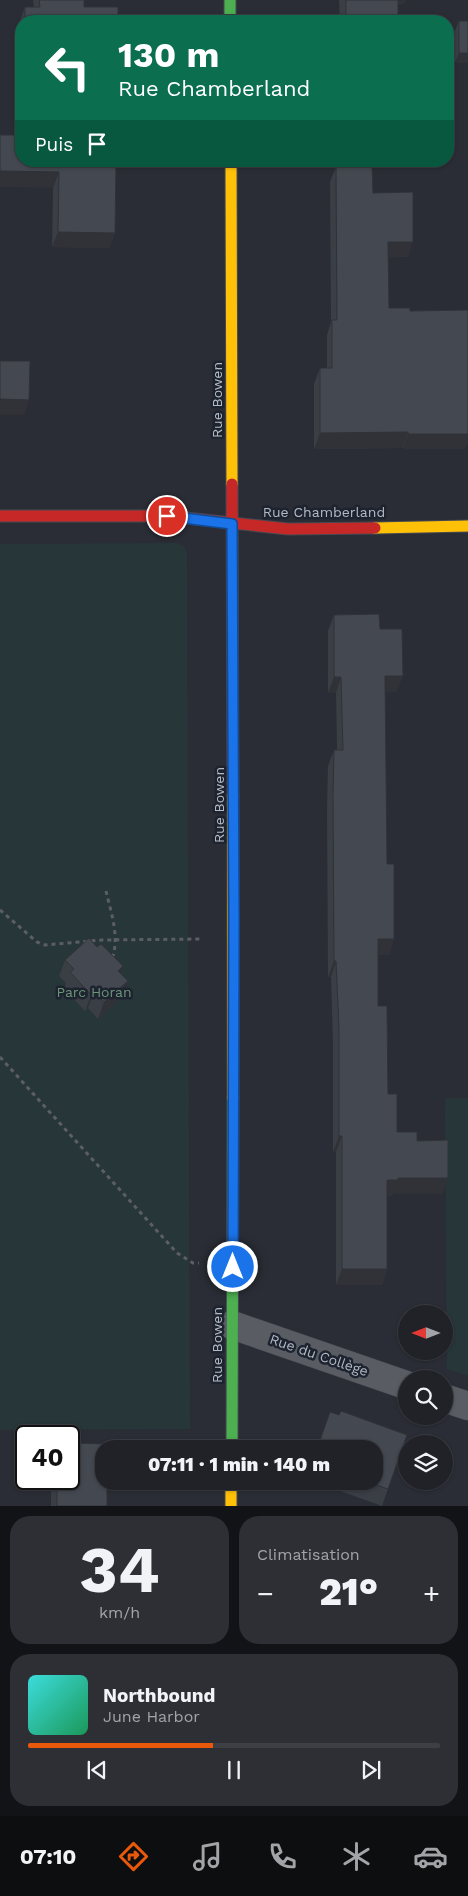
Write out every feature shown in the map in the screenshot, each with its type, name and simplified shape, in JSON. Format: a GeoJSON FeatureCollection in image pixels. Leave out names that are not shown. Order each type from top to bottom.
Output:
{"type":"FeatureCollection","features":[{"type":"Feature","properties":{"kind":"street"},"geometry":{"type":"LineString","coordinates":[[230,0],[230,15]]}},
{"type":"Feature","properties":{"kind":"street","name":"Rue Bowen"},"geometry":{"type":"LineString","coordinates":[[230,167],[234,938],[232,1440]]}},
{"type":"Feature","properties":{"kind":"street","name":"Rue Chamberland"},"geometry":{"type":"LineString","coordinates":[[0,516],[167,516],[288,530],[468,526]]}},
{"type":"Feature","properties":{"kind":"street","name":"Rue du Collège"},"geometry":{"type":"LineString","coordinates":[[232,1325],[398,1381]]}},
{"type":"Feature","properties":{"kind":"street"},"geometry":{"type":"LineString","coordinates":[[453,1401],[468,1406]]}},
{"type":"Feature","properties":{"kind":"street"},"geometry":{"type":"LineString","coordinates":[[231,1490],[231,1506]]}},
{"type":"Feature","properties":{"kind":"path"},"geometry":{"type":"LineString","coordinates":[[106,891],[116,940],[115,949],[108,964]]}},
{"type":"Feature","properties":{"kind":"path"},"geometry":{"type":"LineString","coordinates":[[0,910],[37,942],[45,945],[116,940],[234,938]]}},
{"type":"Feature","properties":{"kind":"path"},"geometry":{"type":"LineString","coordinates":[[0,1057],[177,1253],[193,1263],[233,1267]]}},
{"type":"Feature","properties":{"kind":"green space","name":"Parc Horan"},"geometry":{"type":"Polygon","coordinates":[[[176,543],[184,546],[187,554],[190,1429],[80,1430],[80,1425],[15,1425],[15,1430],[0,1430],[0,544],[176,543]]]}},
{"type":"Feature","properties":{"kind":"green space"},"geometry":{"type":"Polygon","coordinates":[[[445,1098],[468,1098],[468,1376],[447,1369],[447,1360],[453,1360],[453,1305],[447,1305],[445,1098]]]}},
{"type":"Feature","properties":{"kind":"building"},"geometry":{"type":"Polygon","coordinates":[[[39,0],[84,0],[84,7],[118,7],[118,15],[25,15],[25,7],[40,7],[39,0]]]}},
{"type":"Feature","properties":{"kind":"building"},"geometry":{"type":"Polygon","coordinates":[[[346,0],[398,0],[398,15],[346,15],[346,0]]]}},
{"type":"Feature","properties":{"kind":"building"},"geometry":{"type":"Polygon","coordinates":[[[459,21],[468,21],[468,53],[459,53],[459,21]]]}},
{"type":"Feature","properties":{"kind":"building"},"geometry":{"type":"Polygon","coordinates":[[[0,135],[15,135],[15,167],[116,167],[115,233],[58,232],[59,172],[0,171],[0,135]]]}},
{"type":"Feature","properties":{"kind":"building"},"geometry":{"type":"Polygon","coordinates":[[[336,167],[372,167],[373,193],[413,192],[413,242],[388,242],[389,308],[410,308],[410,311],[468,310],[468,434],[408,434],[408,432],[320,433],[320,368],[332,368],[332,320],[337,320],[336,167]]]}},
{"type":"Feature","properties":{"kind":"building"},"geometry":{"type":"Polygon","coordinates":[[[0,361],[30,361],[29,400],[0,399],[0,361]]]}},
{"type":"Feature","properties":{"kind":"building"},"geometry":{"type":"Polygon","coordinates":[[[379,614],[380,629],[402,629],[403,676],[385,676],[387,864],[394,864],[394,939],[378,939],[378,1006],[387,1006],[388,1094],[397,1094],[397,1132],[417,1132],[417,1141],[448,1140],[448,1178],[398,1178],[398,1180],[387,1180],[387,1269],[342,1269],[342,1136],[339,1136],[339,1028],[336,961],[334,961],[333,794],[334,750],[343,750],[341,677],[334,677],[334,615],[379,614]]]}},
{"type":"Feature","properties":{"kind":"building"},"geometry":{"type":"Polygon","coordinates":[[[89,938],[97,947],[101,944],[123,966],[118,971],[128,981],[104,1002],[94,992],[91,995],[70,972],[74,969],[65,960],[89,938]]]}},
{"type":"Feature","properties":{"kind":"building"},"geometry":{"type":"Polygon","coordinates":[[[341,1411],[407,1435],[398,1435],[398,1461],[388,1489],[383,1487],[383,1440],[320,1440],[330,1412],[339,1415],[341,1411]]]}},
{"type":"Feature","properties":{"kind":"building"},"geometry":{"type":"Polygon","coordinates":[[[80,1443],[95,1444],[95,1490],[107,1490],[107,1506],[57,1506],[57,1490],[80,1490],[80,1443]]]}},
{"type":"Feature","properties":{"kind":"traffic: fast"},"geometry":{"type":"LineString","coordinates":[[230,0],[230,15]]}},
{"type":"Feature","properties":{"kind":"traffic: fast"},"geometry":{"type":"LineString","coordinates":[[232,1440],[233,1098]]}},
{"type":"Feature","properties":{"kind":"traffic: slow"},"geometry":{"type":"LineString","coordinates":[[231,167],[232,484]]}},
{"type":"Feature","properties":{"kind":"traffic: slow"},"geometry":{"type":"LineString","coordinates":[[375,528],[468,526]]}},
{"type":"Feature","properties":{"kind":"traffic: slow"},"geometry":{"type":"LineString","coordinates":[[233,796],[233,1098]]}},
{"type":"Feature","properties":{"kind":"traffic: slow"},"geometry":{"type":"LineString","coordinates":[[231,1490],[231,1506]]}},
{"type":"Feature","properties":{"kind":"traffic: jam"},"geometry":{"type":"LineString","coordinates":[[232,484],[233,796]]}},
{"type":"Feature","properties":{"kind":"traffic: jam"},"geometry":{"type":"LineString","coordinates":[[0,516],[167,516],[288,529],[375,528]]}},
{"type":"Feature","properties":{"kind":"route"},"geometry":{"type":"LineString","coordinates":[[167,516],[232,524],[233,1267]]}}]}
